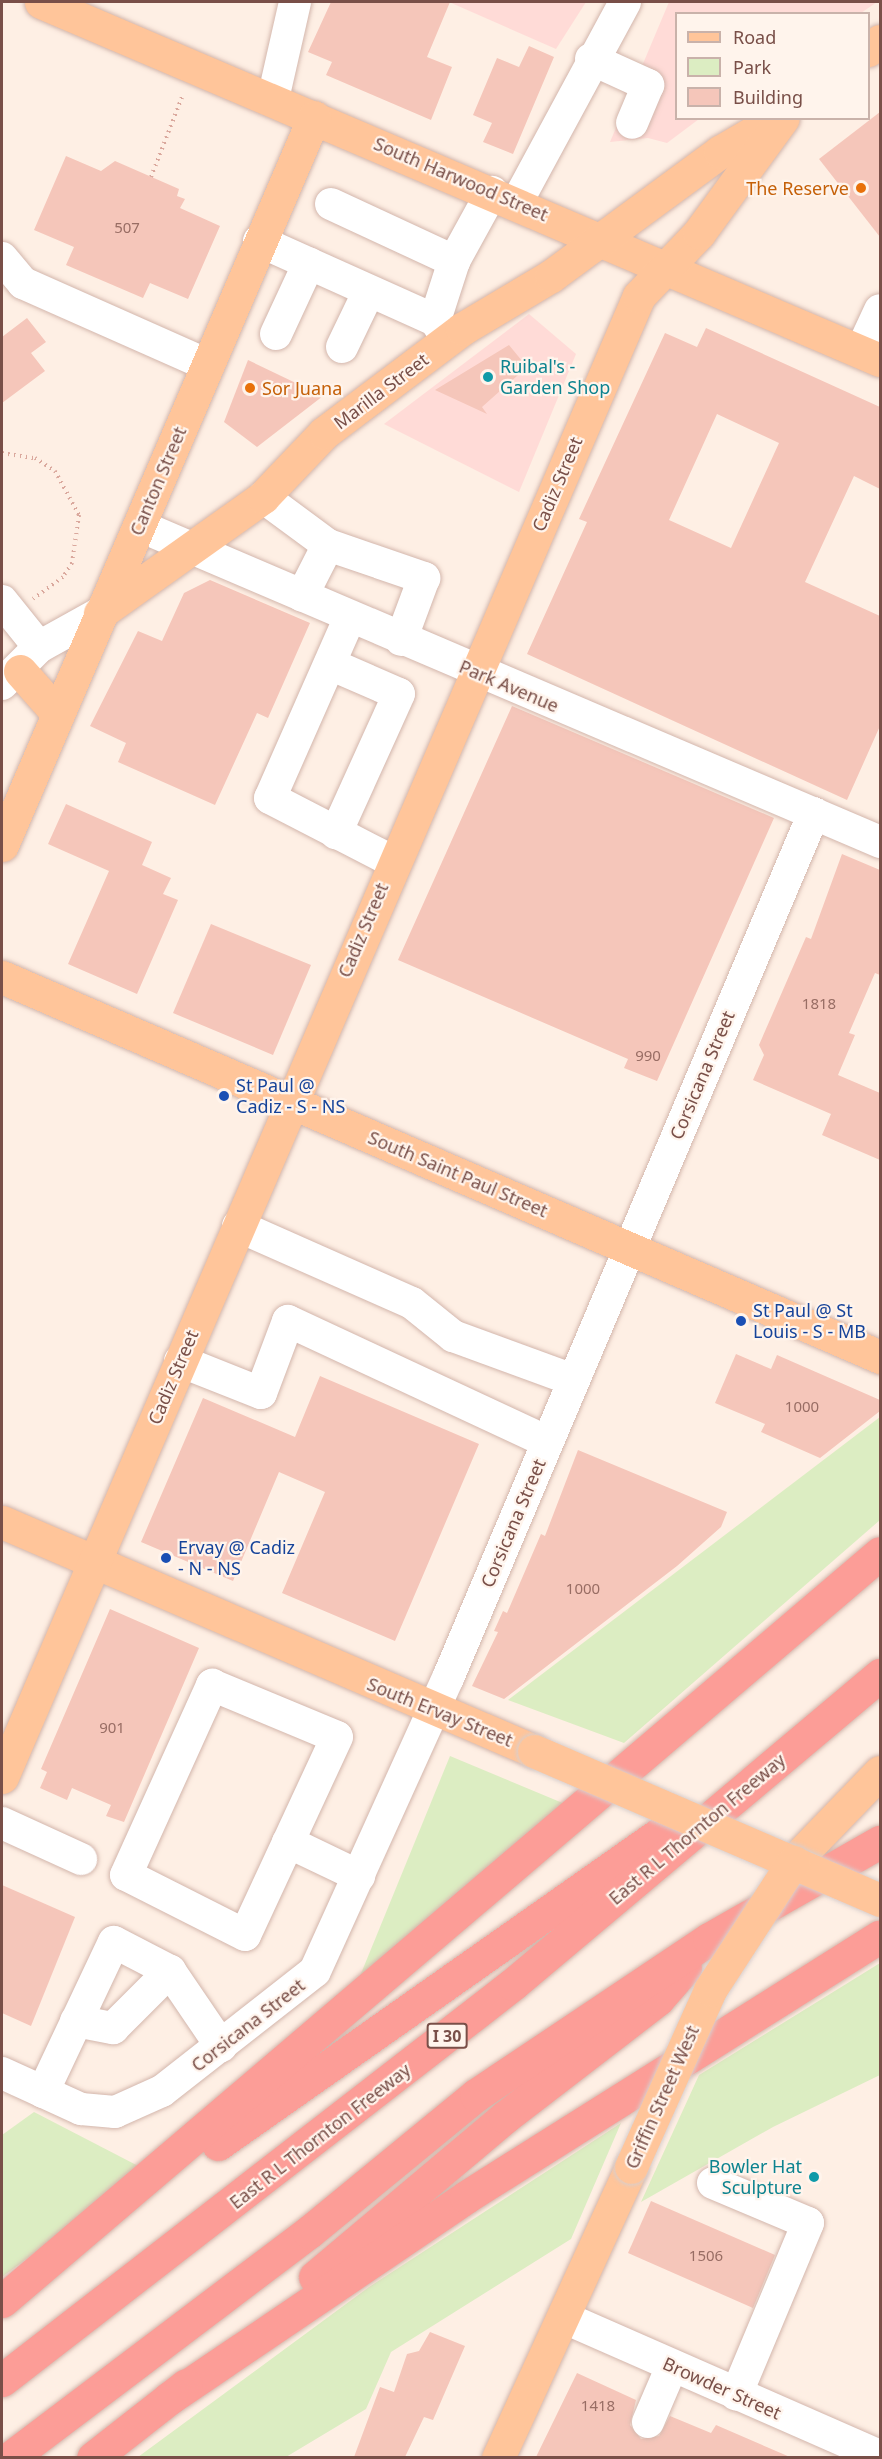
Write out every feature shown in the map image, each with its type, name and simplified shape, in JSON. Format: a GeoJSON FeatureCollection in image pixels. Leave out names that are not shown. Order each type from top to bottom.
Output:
{"type":"FeatureCollection","features":[{"type":"Feature","properties":{"kind":"highway"},"geometry":{"type":"LineString","coordinates":[[2,2301],[852,1580],[880,1553]]}},
{"type":"Feature","properties":{"kind":"highway"},"geometry":{"type":"LineString","coordinates":[[852,1580],[880,1561]]}},
{"type":"Feature","properties":{"kind":"highway"},"geometry":{"type":"LineString","coordinates":[[28,2280],[880,1674]]}},
{"type":"Feature","properties":{"kind":"highway","name":"East R L Thornton Freeway"},"geometry":{"type":"LineString","coordinates":[[2,2380],[513,1984],[880,1674]]}},
{"type":"Feature","properties":{"kind":"highway"},"geometry":{"type":"LineString","coordinates":[[10,2457],[309,2232],[476,2095],[709,1939],[880,1842]]}},
{"type":"Feature","properties":{"kind":"highway"},"geometry":{"type":"LineString","coordinates":[[168,2399],[466,2197],[880,1936]]}},
{"type":"Feature","properties":{"kind":"highway"},"geometry":{"type":"LineString","coordinates":[[93,2457],[168,2399],[505,2117],[658,1999],[709,1939]]}},
{"type":"Feature","properties":{"kind":"main road","name":"South Harwood Street"},"geometry":{"type":"LineString","coordinates":[[41,2],[599,237],[871,356]]}},
{"type":"Feature","properties":{"kind":"main road","name":"Canton Street"},"geometry":{"type":"LineString","coordinates":[[2,845],[100,613],[140,526],[206,364],[314,117]]}},
{"type":"Feature","properties":{"kind":"main road","name":"Marilla Street"},"geometry":{"type":"LineString","coordinates":[[100,613],[263,497],[324,433],[442,330],[551,276],[599,237],[720,152],[776,120]]}},
{"type":"Feature","properties":{"kind":"main road","name":"Cadiz Street"},"geometry":{"type":"LineString","coordinates":[[2,1777],[291,1103],[392,861],[639,296],[747,171],[779,120]]}},
{"type":"Feature","properties":{"kind":"main road"},"geometry":{"type":"LineString","coordinates":[[20,668],[58,714]]}},
{"type":"Feature","properties":{"kind":"main road","name":"South Saint Paul Street"},"geometry":{"type":"LineString","coordinates":[[2,976],[880,1357]]}},
{"type":"Feature","properties":{"kind":"main road","name":"South Ervay Street"},"geometry":{"type":"LineString","coordinates":[[2,1522],[434,1710],[534,1750],[880,1900]]}},
{"type":"Feature","properties":{"kind":"main road","name":"Griffin Street West"},"geometry":{"type":"LineString","coordinates":[[498,2457],[565,2318],[710,1990],[793,1862],[873,1778]]}},
{"type":"Feature","properties":{"kind":"street"},"geometry":{"type":"LineString","coordinates":[[273,99],[295,2]]}},
{"type":"Feature","properties":{"kind":"street"},"geometry":{"type":"LineString","coordinates":[[259,241],[369,291],[442,330],[454,261],[504,197],[625,2]]}},
{"type":"Feature","properties":{"kind":"street"},"geometry":{"type":"LineString","coordinates":[[591,59],[648,85],[632,123]]}},
{"type":"Feature","properties":{"kind":"street"},"geometry":{"type":"LineString","coordinates":[[331,204],[454,261]]}},
{"type":"Feature","properties":{"kind":"street"},"geometry":{"type":"LineString","coordinates":[[2,258],[23,283],[206,364]]}},
{"type":"Feature","properties":{"kind":"street"},"geometry":{"type":"LineString","coordinates":[[276,334],[309,263]]}},
{"type":"Feature","properties":{"kind":"street"},"geometry":{"type":"LineString","coordinates":[[342,347],[369,291]]}},
{"type":"Feature","properties":{"kind":"street"},"geometry":{"type":"LineString","coordinates":[[871,356],[880,310]]}},
{"type":"Feature","properties":{"kind":"street"},"geometry":{"type":"LineString","coordinates":[[263,497],[328,545],[424,578],[401,640]]}},
{"type":"Feature","properties":{"kind":"street","name":"Park Avenue"},"geometry":{"type":"LineString","coordinates":[[140,526],[401,640],[880,842]]}},
{"type":"Feature","properties":{"kind":"street"},"geometry":{"type":"LineString","coordinates":[[302,596],[328,545]]}},
{"type":"Feature","properties":{"kind":"street"},"geometry":{"type":"LineString","coordinates":[[15,601],[20,668]]}},
{"type":"Feature","properties":{"kind":"street","name":"Marilla Street"},"geometry":{"type":"LineString","coordinates":[[20,668],[100,613]]}},
{"type":"Feature","properties":{"kind":"street"},"geometry":{"type":"LineString","coordinates":[[350,618],[270,798],[392,861]]}},
{"type":"Feature","properties":{"kind":"street"},"geometry":{"type":"LineString","coordinates":[[330,664],[399,694],[336,833]]}},
{"type":"Feature","properties":{"kind":"street","name":"Corsicana Street"},"geometry":{"type":"LineString","coordinates":[[43,2092],[81,2109],[115,2112],[144,2099],[221,2046],[315,1971],[434,1710],[814,813]]}},
{"type":"Feature","properties":{"kind":"street"},"geometry":{"type":"LineString","coordinates":[[238,1226],[412,1303],[453,1336],[573,1380]]}},
{"type":"Feature","properties":{"kind":"street"},"geometry":{"type":"LineString","coordinates":[[180,1361],[261,1393],[288,1321],[547,1442]]}},
{"type":"Feature","properties":{"kind":"street"},"geometry":{"type":"LineString","coordinates":[[212,1685],[337,1737],[288,1842],[245,1935],[126,1875],[212,1685]]}},
{"type":"Feature","properties":{"kind":"street"},"geometry":{"type":"LineString","coordinates":[[2,1823],[81,1859]]}},
{"type":"Feature","properties":{"kind":"street"},"geometry":{"type":"LineString","coordinates":[[288,1842],[359,1876]]}},
{"type":"Feature","properties":{"kind":"street"},"geometry":{"type":"LineString","coordinates":[[2,2073],[43,2092],[114,1942],[170,1971],[221,2046]]}},
{"type":"Feature","properties":{"kind":"street"},"geometry":{"type":"LineString","coordinates":[[76,2021],[113,2028],[170,1971]]}},
{"type":"Feature","properties":{"kind":"street"},"geometry":{"type":"LineString","coordinates":[[713,2183],[808,2223],[736,2395]]}},
{"type":"Feature","properties":{"kind":"street","name":"Browder Street"},"geometry":{"type":"LineString","coordinates":[[565,2318],[736,2395],[880,2456]]}},
{"type":"Feature","properties":{"kind":"street"},"geometry":{"type":"LineString","coordinates":[[648,2422],[672,2366]]}},
{"type":"Feature","properties":{"kind":"path"},"geometry":{"type":"LineString","coordinates":[[151,177],[182,97]]}},
{"type":"Feature","properties":{"kind":"path"},"geometry":{"type":"LineString","coordinates":[[2,453],[34,458],[55,471],[79,514],[72,563],[63,577],[15,601]]}},
{"type":"Feature","properties":{"kind":"shaded area"},"geometry":{"type":"Polygon","coordinates":[[[449,2],[586,2],[556,49],[449,2]]]}},
{"type":"Feature","properties":{"kind":"shaded area"},"geometry":{"type":"Polygon","coordinates":[[[669,2],[877,2],[862,12],[675,12],[675,120],[698,120],[667,143],[648,138],[610,142],[669,2]]]}},
{"type":"Feature","properties":{"kind":"shaded area"},"geometry":{"type":"Polygon","coordinates":[[[529,314],[576,354],[519,492],[384,424],[529,314]]]}},
{"type":"Feature","properties":{"kind":"green space"},"geometry":{"type":"Polygon","coordinates":[[[880,1417],[880,1520],[624,1743],[508,1700],[880,1417]]]}},
{"type":"Feature","properties":{"kind":"green space"},"geometry":{"type":"Polygon","coordinates":[[[450,1756],[565,1804],[360,1976],[450,1756]]]}},
{"type":"Feature","properties":{"kind":"green space"},"geometry":{"type":"Polygon","coordinates":[[[880,1963],[880,2075],[773,2127],[641,2202],[699,2075],[880,1963]]]}},
{"type":"Feature","properties":{"kind":"green space"},"geometry":{"type":"Polygon","coordinates":[[[34,2112],[146,2170],[2,2277],[2,2135],[34,2112]]]}},
{"type":"Feature","properties":{"kind":"green space"},"geometry":{"type":"Polygon","coordinates":[[[621,2123],[571,2239],[391,2352],[366,2409],[286,2457],[138,2457],[369,2287],[621,2123]]]}},
{"type":"Feature","properties":{"kind":"building"},"geometry":{"type":"Polygon","coordinates":[[[331,2],[450,2],[427,57],[452,67],[431,120],[326,75],[332,62],[308,52],[331,2]]]}},
{"type":"Feature","properties":{"kind":"building"},"geometry":{"type":"Polygon","coordinates":[[[529,46],[554,57],[513,154],[483,142],[492,123],[473,115],[497,58],[519,67],[529,46]]]}},
{"type":"Feature","properties":{"kind":"building","name":"The Reserve"},"geometry":{"type":"Polygon","coordinates":[[[880,112],[880,237],[819,159],[880,112]]]}},
{"type":"Feature","properties":{"kind":"building"},"geometry":{"type":"Polygon","coordinates":[[[66,156],[101,171],[115,161],[179,189],[177,196],[185,199],[180,208],[220,226],[188,299],[150,283],[143,298],[66,265],[74,247],[34,230],[66,156]]]}},
{"type":"Feature","properties":{"kind":"building"},"geometry":{"type":"Polygon","coordinates":[[[27,318],[46,342],[31,353],[45,371],[2,403],[2,337],[27,318]]]}},
{"type":"Feature","properties":{"kind":"building"},"geometry":{"type":"Polygon","coordinates":[[[706,328],[880,407],[880,489],[854,476],[805,582],[880,616],[880,726],[847,800],[527,654],[587,522],[579,519],[665,333],[697,347],[706,328]],[[717,414],[669,520],[731,548],[779,443],[717,414]]]}},
{"type":"Feature","properties":{"kind":"building","name":"Ruibal's - Garden Shop"},"geometry":{"type":"Polygon","coordinates":[[[509,345],[527,367],[482,407],[487,414],[435,390],[509,345]]]}},
{"type":"Feature","properties":{"kind":"building"},"geometry":{"type":"Polygon","coordinates":[[[248,360],[323,396],[257,447],[224,422],[248,360]]]}},
{"type":"Feature","properties":{"kind":"building"},"geometry":{"type":"Polygon","coordinates":[[[210,580],[310,623],[268,718],[257,713],[215,805],[118,762],[126,743],[90,726],[138,631],[162,641],[184,593],[210,580]]]}},
{"type":"Feature","properties":{"kind":"building"},"geometry":{"type":"Polygon","coordinates":[[[512,706],[774,818],[657,1081],[624,1068],[628,1059],[398,960],[512,706]]]}},
{"type":"Feature","properties":{"kind":"building"},"geometry":{"type":"Polygon","coordinates":[[[66,804],[152,842],[142,865],[171,878],[163,894],[178,900],[137,994],[68,964],[109,871],[48,844],[66,804]]]}},
{"type":"Feature","properties":{"kind":"building"},"geometry":{"type":"Polygon","coordinates":[[[842,854],[880,870],[880,975],[875,973],[849,1033],[855,1035],[838,1075],[880,1093],[880,1160],[822,1135],[831,1114],[753,1080],[764,1055],[759,1045],[806,937],[811,939],[842,854]]]}},
{"type":"Feature","properties":{"kind":"building"},"geometry":{"type":"Polygon","coordinates":[[[211,924],[311,965],[273,1055],[173,1013],[211,924]]]}},
{"type":"Feature","properties":{"kind":"building"},"geometry":{"type":"Polygon","coordinates":[[[736,1354],[771,1369],[777,1355],[880,1400],[880,1411],[820,1458],[761,1432],[765,1424],[715,1403],[736,1354]]]}},
{"type":"Feature","properties":{"kind":"building"},"geometry":{"type":"Polygon","coordinates":[[[320,1376],[479,1444],[395,1641],[282,1593],[325,1492],[279,1472],[233,1581],[141,1542],[203,1398],[295,1437],[320,1376]]]}},
{"type":"Feature","properties":{"kind":"building"},"geometry":{"type":"Polygon","coordinates":[[[578,1450],[727,1512],[721,1527],[677,1566],[504,1699],[472,1686],[498,1632],[494,1631],[503,1611],[507,1613],[541,1534],[545,1536],[578,1450]]]}},
{"type":"Feature","properties":{"kind":"building"},"geometry":{"type":"Polygon","coordinates":[[[110,1609],[199,1648],[124,1822],[106,1816],[111,1805],[72,1788],[67,1800],[40,1788],[47,1772],[41,1769],[110,1609]]]}},
{"type":"Feature","properties":{"kind":"building"},"geometry":{"type":"Polygon","coordinates":[[[2,1885],[75,1917],[31,2026],[2,2013],[2,1885]]]}},
{"type":"Feature","properties":{"kind":"building"},"geometry":{"type":"Polygon","coordinates":[[[651,2201],[775,2255],[753,2308],[628,2253],[651,2201]]]}},
{"type":"Feature","properties":{"kind":"building"},"geometry":{"type":"Polygon","coordinates":[[[430,2332],[465,2346],[433,2420],[424,2417],[405,2457],[354,2457],[380,2387],[394,2392],[407,2354],[419,2351],[430,2332]]]}},
{"type":"Feature","properties":{"kind":"building"},"geometry":{"type":"Polygon","coordinates":[[[577,2373],[636,2400],[630,2425],[641,2439],[659,2436],[670,2416],[711,2433],[716,2425],[790,2457],[536,2457],[577,2373]]]}},
{"type":"Feature","properties":{"kind":"place","name":"The Reserve"},"geometry":{"type":"Point","coordinates":[861,188]}},
{"type":"Feature","properties":{"kind":"place","name":"Ruibal's - Garden Shop"},"geometry":{"type":"Point","coordinates":[488,377]}},
{"type":"Feature","properties":{"kind":"place","name":"Sor Juana"},"geometry":{"type":"Point","coordinates":[250,388]}},
{"type":"Feature","properties":{"kind":"place","name":"St Paul @ Cadiz - S - NS"},"geometry":{"type":"Point","coordinates":[224,1096]}},
{"type":"Feature","properties":{"kind":"place","name":"St Paul @ St Louis - S - MB"},"geometry":{"type":"Point","coordinates":[741,1321]}},
{"type":"Feature","properties":{"kind":"place","name":"Ervay @ Cadiz - N - NS"},"geometry":{"type":"Point","coordinates":[166,1558]}},
{"type":"Feature","properties":{"kind":"place","name":"Bowler Hat Sculpture"},"geometry":{"type":"Point","coordinates":[814,2177]}}]}
